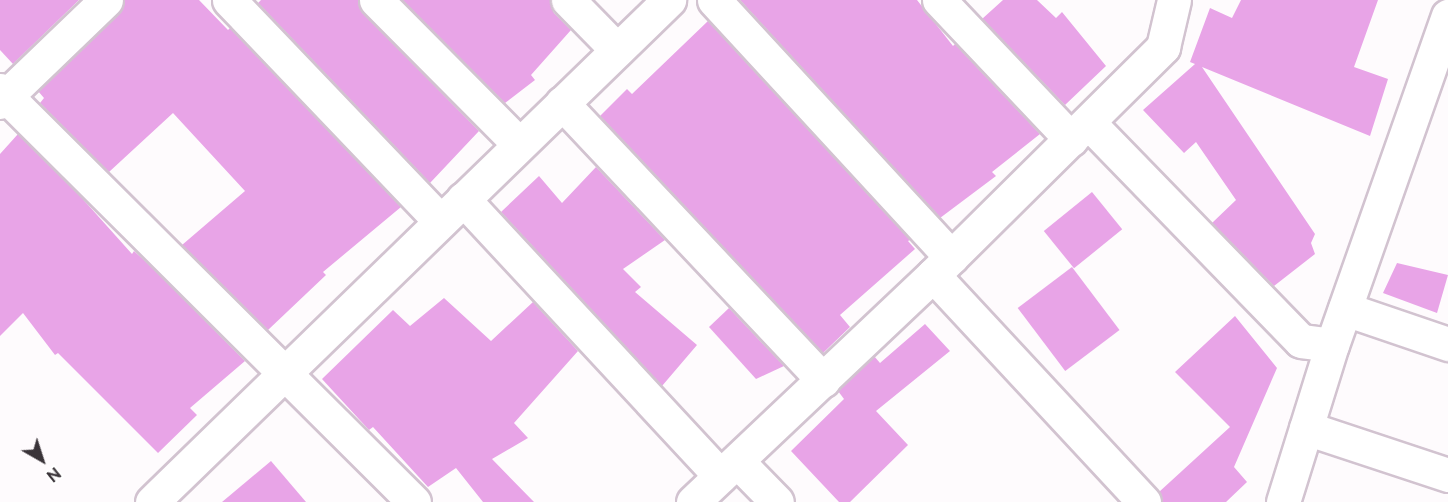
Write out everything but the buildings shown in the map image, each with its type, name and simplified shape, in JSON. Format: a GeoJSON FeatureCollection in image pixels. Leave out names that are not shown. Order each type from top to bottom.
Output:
{"type":"FeatureCollection","features":[{"type":"Feature","properties":{"kind":"street"},"geometry":{"type":"LineString","coordinates":[[106,0],[2,96],[414,502]]}},
{"type":"Feature","properties":{"kind":"street"},"geometry":{"type":"LineString","coordinates":[[229,0],[440,221]]}},
{"type":"Feature","properties":{"kind":"street"},"geometry":{"type":"LineString","coordinates":[[376,0],[519,144]]}},
{"type":"Feature","properties":{"kind":"street"},"geometry":{"type":"LineString","coordinates":[[568,0],[617,50]]}},
{"type":"Feature","properties":{"kind":"street"},"geometry":{"type":"LineString","coordinates":[[152,502],[669,0]]}},
{"type":"Feature","properties":{"kind":"street"},"geometry":{"type":"LineString","coordinates":[[714,0],[1144,502]]}},
{"type":"Feature","properties":{"kind":"street"},"geometry":{"type":"LineString","coordinates":[[939,0],[1301,341],[1332,345]]}},
{"type":"Feature","properties":{"kind":"street"},"geometry":{"type":"LineString","coordinates":[[693,502],[942,266],[1163,47],[1174,0]]}},
{"type":"Feature","properties":{"kind":"street"},"geometry":{"type":"LineString","coordinates":[[1283,502],[1332,345],[1448,15]]}},
{"type":"Feature","properties":{"kind":"street"},"geometry":{"type":"LineString","coordinates":[[562,104],[823,380]]}},
{"type":"Feature","properties":{"kind":"street"},"geometry":{"type":"LineString","coordinates":[[463,199],[729,468],[777,502]]}},
{"type":"Feature","properties":{"kind":"street"},"geometry":{"type":"LineString","coordinates":[[1345,309],[1448,344]]}},
{"type":"Feature","properties":{"kind":"street"},"geometry":{"type":"LineString","coordinates":[[1306,428],[1448,475]]}}]}
